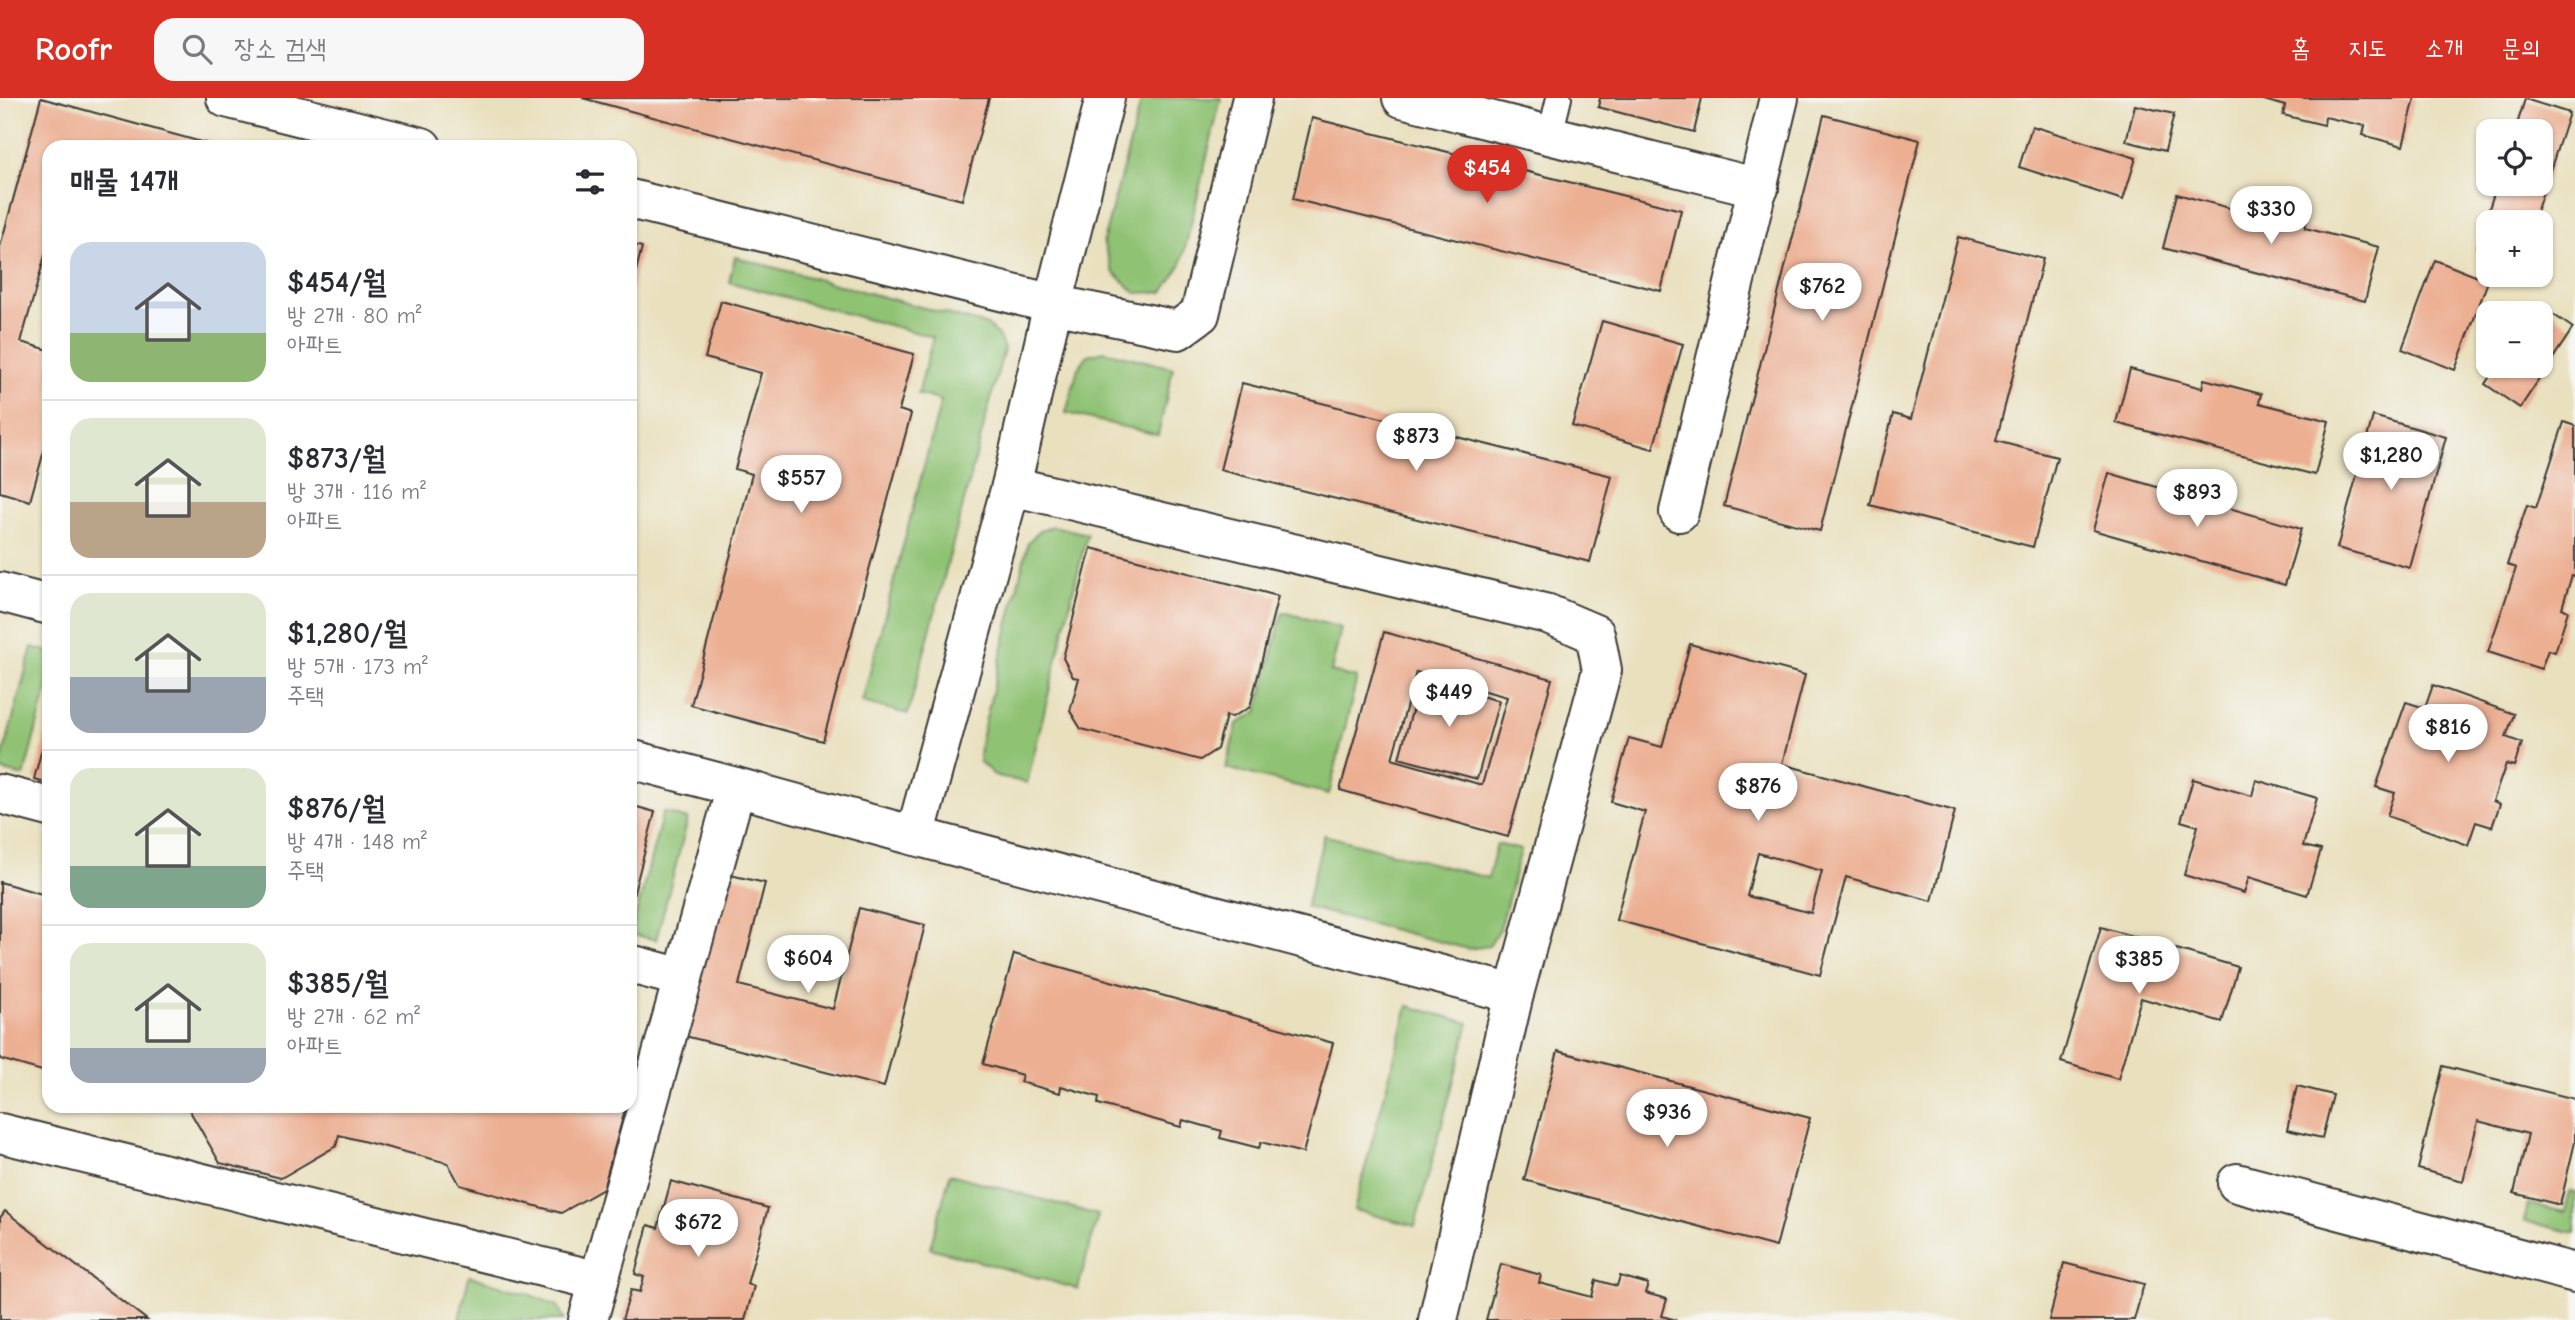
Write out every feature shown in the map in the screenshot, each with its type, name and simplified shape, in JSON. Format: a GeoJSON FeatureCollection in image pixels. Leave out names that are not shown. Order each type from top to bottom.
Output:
{"type":"FeatureCollection","features":[{"type":"Feature","properties":{"kind":"street"},"geometry":{"type":"LineString","coordinates":[[226,98],[394,140]]}},
{"type":"Feature","properties":{"kind":"street"},"geometry":{"type":"LineString","coordinates":[[915,835],[1011,486],[1105,98]]}},
{"type":"Feature","properties":{"kind":"street"},"geometry":{"type":"LineString","coordinates":[[637,201],[1053,304],[1178,330],[1200,314],[1252,98]]}},
{"type":"Feature","properties":{"kind":"street"},"geometry":{"type":"LineString","coordinates":[[1402,98],[1759,188]]}},
{"type":"Feature","properties":{"kind":"street"},"geometry":{"type":"LineString","coordinates":[[1679,512],[1779,98]]}},
{"type":"Feature","properties":{"kind":"street"},"geometry":{"type":"LineString","coordinates":[[1011,486],[1548,614],[1595,634],[1602,670],[1514,994],[1438,1320]]}},
{"type":"Feature","properties":{"kind":"street"},"geometry":{"type":"LineString","coordinates":[[2,600],[42,605]]}},
{"type":"Feature","properties":{"kind":"street"},"geometry":{"type":"LineString","coordinates":[[637,761],[1514,994]]}},
{"type":"Feature","properties":{"kind":"street"},"geometry":{"type":"LineString","coordinates":[[588,1320],[736,787]]}},
{"type":"Feature","properties":{"kind":"street"},"geometry":{"type":"LineString","coordinates":[[0,794],[42,805]]}},
{"type":"Feature","properties":{"kind":"street"},"geometry":{"type":"LineString","coordinates":[[637,966],[683,978]]}},
{"type":"Feature","properties":{"kind":"street"},"geometry":{"type":"LineString","coordinates":[[0,1133],[599,1281]]}},
{"type":"Feature","properties":{"kind":"street"},"geometry":{"type":"LineString","coordinates":[[2237,1183],[2575,1273]]}},
{"type":"Feature","properties":{"kind":"lane"},"geometry":{"type":"LineString","coordinates":[[1550,135],[1559,98]]}},
{"type":"Feature","properties":{"kind":"green space"},"geometry":{"type":"Polygon","coordinates":[[[1142,98],[1221,98],[1181,265],[1163,292],[1136,293],[1113,272],[1103,242],[1142,98]]]}},
{"type":"Feature","properties":{"kind":"green space"},"geometry":{"type":"Polygon","coordinates":[[[735,257],[987,325],[998,335],[1004,349],[908,714],[862,702],[941,401],[918,394],[933,337],[729,282],[735,257]]]}},
{"type":"Feature","properties":{"kind":"green space"},"geometry":{"type":"Polygon","coordinates":[[[1104,351],[1173,368],[1158,435],[1066,413],[1078,368],[1088,355],[1104,351]]]}},
{"type":"Feature","properties":{"kind":"green space"},"geometry":{"type":"Polygon","coordinates":[[[1053,526],[1087,534],[1027,783],[994,775],[979,761],[980,743],[1028,543],[1039,531],[1053,526]]]}},
{"type":"Feature","properties":{"kind":"green space"},"geometry":{"type":"Polygon","coordinates":[[[1283,612],[1341,628],[1331,672],[1357,678],[1329,794],[1226,768],[1237,724],[1257,712],[1283,612]]]}},
{"type":"Feature","properties":{"kind":"green space"},"geometry":{"type":"Polygon","coordinates":[[[32,647],[42,650],[42,708],[24,776],[0,770],[32,647]]]}},
{"type":"Feature","properties":{"kind":"green space"},"geometry":{"type":"Polygon","coordinates":[[[663,812],[688,819],[656,940],[637,935],[637,911],[663,812]]]}},
{"type":"Feature","properties":{"kind":"green space"},"geometry":{"type":"Polygon","coordinates":[[[1324,835],[1488,878],[1497,844],[1521,850],[1500,929],[1489,946],[1468,949],[1306,907],[1324,835]]]}},
{"type":"Feature","properties":{"kind":"green space"},"geometry":{"type":"Polygon","coordinates":[[[1408,1006],[1469,1023],[1415,1226],[1354,1210],[1408,1006]]]}},
{"type":"Feature","properties":{"kind":"green space"},"geometry":{"type":"Polygon","coordinates":[[[950,1174],[1098,1215],[1078,1289],[930,1248],[950,1174]]]}},
{"type":"Feature","properties":{"kind":"green space"},"geometry":{"type":"Polygon","coordinates":[[[2570,1191],[2575,1192],[2575,1233],[2524,1221],[2528,1204],[2565,1212],[2570,1191]]]}},
{"type":"Feature","properties":{"kind":"green space"},"geometry":{"type":"Polygon","coordinates":[[[469,1276],[558,1306],[564,1320],[459,1320],[469,1276]]]}},
{"type":"Feature","properties":{"kind":"building"},"geometry":{"type":"Polygon","coordinates":[[[41,98],[194,140],[42,140],[42,266],[21,342],[42,348],[42,458],[30,501],[0,492],[0,247],[41,98]]]}},
{"type":"Feature","properties":{"kind":"building"},"geometry":{"type":"Polygon","coordinates":[[[582,98],[989,98],[962,200],[582,98]]]}},
{"type":"Feature","properties":{"kind":"building"},"geometry":{"type":"Polygon","coordinates":[[[1600,98],[1702,98],[1694,132],[1598,107],[1600,98]]]}},
{"type":"Feature","properties":{"kind":"building"},"geometry":{"type":"Polygon","coordinates":[[[2257,98],[2415,98],[2403,146],[2363,135],[2365,126],[2325,117],[2324,125],[2283,115],[2285,106],[2257,98]]]}},
{"type":"Feature","properties":{"kind":"building"},"geometry":{"type":"Polygon","coordinates":[[[2525,99],[2569,113],[2553,161],[2553,119],[2519,119],[2525,99]]]}},
{"type":"Feature","properties":{"kind":"building"},"geometry":{"type":"Polygon","coordinates":[[[2135,105],[2174,114],[2165,151],[2126,141],[2135,105]]]}},
{"type":"Feature","properties":{"kind":"building"},"geometry":{"type":"Polygon","coordinates":[[[1824,115],[1920,140],[1820,531],[1724,506],[1824,115]]]}},
{"type":"Feature","properties":{"kind":"building"},"geometry":{"type":"Polygon","coordinates":[[[1312,118],[1681,210],[1661,291],[1293,199],[1312,118]]]}},
{"type":"Feature","properties":{"kind":"building"},"geometry":{"type":"Polygon","coordinates":[[[2032,126],[2136,158],[2123,200],[2019,167],[2032,126]]]}},
{"type":"Feature","properties":{"kind":"building"},"geometry":{"type":"Polygon","coordinates":[[[2177,194],[2248,213],[2250,204],[2307,219],[2305,228],[2379,247],[2365,301],[2163,248],[2177,194]]]}},
{"type":"Feature","properties":{"kind":"building"},"geometry":{"type":"Polygon","coordinates":[[[2493,196],[2542,196],[2537,210],[2489,210],[2493,196]]]}},
{"type":"Feature","properties":{"kind":"building"},"geometry":{"type":"Polygon","coordinates":[[[1958,237],[2043,259],[1996,441],[2057,457],[2033,547],[1870,505],[1893,414],[1911,419],[1958,237]]]}},
{"type":"Feature","properties":{"kind":"building"},"geometry":{"type":"Polygon","coordinates":[[[637,246],[642,247],[637,267],[637,246]]]}},
{"type":"Feature","properties":{"kind":"building"},"geometry":{"type":"Polygon","coordinates":[[[2435,260],[2476,276],[2476,287],[2486,287],[2481,301],[2476,301],[2476,313],[2455,370],[2402,349],[2435,260]]]}},
{"type":"Feature","properties":{"kind":"building"},"geometry":{"type":"Polygon","coordinates":[[[721,301],[914,354],[899,410],[911,414],[823,741],[691,705],[752,474],[735,469],[761,373],[705,358],[721,301]]]}},
{"type":"Feature","properties":{"kind":"building"},"geometry":{"type":"Polygon","coordinates":[[[2553,314],[2573,328],[2553,358],[2553,314]]]}},
{"type":"Feature","properties":{"kind":"building"},"geometry":{"type":"Polygon","coordinates":[[[1602,321],[1683,344],[1653,449],[1572,426],[1602,321]]]}},
{"type":"Feature","properties":{"kind":"building"},"geometry":{"type":"Polygon","coordinates":[[[2130,369],[2202,388],[2204,379],[2261,394],[2259,403],[2329,421],[2315,475],[2116,423],[2130,369]]]}},
{"type":"Feature","properties":{"kind":"building"},"geometry":{"type":"Polygon","coordinates":[[[2489,378],[2540,378],[2520,408],[2485,384],[2489,378]]]}},
{"type":"Feature","properties":{"kind":"building"},"geometry":{"type":"Polygon","coordinates":[[[1242,383],[1612,476],[1590,562],[1220,470],[1242,383]]]}},
{"type":"Feature","properties":{"kind":"building"},"geometry":{"type":"Polygon","coordinates":[[[2373,416],[2446,437],[2410,568],[2337,548],[2373,416]]]}},
{"type":"Feature","properties":{"kind":"building"},"geometry":{"type":"Polygon","coordinates":[[[2564,422],[2575,426],[2575,576],[2572,575],[2562,608],[2568,611],[2555,652],[2548,650],[2541,669],[2488,652],[2516,568],[2507,565],[2527,505],[2536,508],[2564,422]]]}},
{"type":"Feature","properties":{"kind":"building"},"geometry":{"type":"Polygon","coordinates":[[[2109,473],[2301,529],[2285,585],[2093,530],[2109,473]]]}},
{"type":"Feature","properties":{"kind":"building"},"geometry":{"type":"Polygon","coordinates":[[[1091,548],[1278,596],[1250,707],[1232,717],[1226,716],[1217,749],[1200,760],[1081,729],[1070,711],[1079,678],[1073,677],[1063,658],[1091,548]]]}},
{"type":"Feature","properties":{"kind":"building"},"geometry":{"type":"Polygon","coordinates":[[[1384,632],[1552,679],[1508,837],[1340,790],[1384,632]],[[1416,672],[1392,759],[1482,785],[1507,697],[1416,672]]]}},
{"type":"Feature","properties":{"kind":"building"},"geometry":{"type":"Polygon","coordinates":[[[1690,644],[1805,675],[1782,764],[1955,811],[1932,901],[1846,877],[1820,975],[1616,920],[1645,812],[1611,802],[1629,738],[1662,747],[1690,644]],[[1758,853],[1747,896],[1811,913],[1822,871],[1758,853]]]}},
{"type":"Feature","properties":{"kind":"building"},"geometry":{"type":"Polygon","coordinates":[[[1421,679],[1499,701],[1477,779],[1399,758],[1421,679]]]}},
{"type":"Feature","properties":{"kind":"building"},"geometry":{"type":"Polygon","coordinates":[[[2433,685],[2514,714],[2506,737],[2522,743],[2514,766],[2506,764],[2493,801],[2500,804],[2492,827],[2476,822],[2468,845],[2387,816],[2395,793],[2376,787],[2406,702],[2425,708],[2433,685]]]}},
{"type":"Feature","properties":{"kind":"building"},"geometry":{"type":"Polygon","coordinates":[[[42,749],[42,781],[34,779],[42,749]]]}},
{"type":"Feature","properties":{"kind":"building"},"geometry":{"type":"Polygon","coordinates":[[[2193,779],[2252,796],[2256,780],[2317,798],[2303,846],[2321,850],[2307,895],[2249,877],[2244,893],[2184,875],[2198,826],[2181,821],[2193,779]]]}},
{"type":"Feature","properties":{"kind":"building"},"geometry":{"type":"Polygon","coordinates":[[[637,807],[655,812],[637,881],[637,807]]]}},
{"type":"Feature","properties":{"kind":"building"},"geometry":{"type":"Polygon","coordinates":[[[726,874],[765,883],[739,985],[833,1009],[859,908],[925,925],[884,1087],[685,1036],[726,874]]]}},
{"type":"Feature","properties":{"kind":"building"},"geometry":{"type":"Polygon","coordinates":[[[0,882],[42,894],[42,1071],[0,1059],[0,882]]]}},
{"type":"Feature","properties":{"kind":"building"},"geometry":{"type":"Polygon","coordinates":[[[2101,927],[2238,967],[2222,1022],[2141,998],[2118,1079],[2061,1062],[2101,927]]]}},
{"type":"Feature","properties":{"kind":"building"},"geometry":{"type":"Polygon","coordinates":[[[1014,954],[1333,1043],[1303,1153],[1261,1142],[1259,1148],[1220,1138],[1222,1131],[1183,1120],[1181,1127],[1098,1104],[1099,1097],[1061,1086],[1060,1093],[1020,1082],[1022,1075],[983,1064],[1014,954]]]}},
{"type":"Feature","properties":{"kind":"building"},"geometry":{"type":"Polygon","coordinates":[[[1558,1051],[1810,1118],[1776,1247],[1524,1180],[1558,1051]]]}},
{"type":"Feature","properties":{"kind":"building"},"geometry":{"type":"Polygon","coordinates":[[[2443,1066],[2575,1099],[2575,1142],[2560,1205],[2514,1193],[2528,1134],[2478,1121],[2463,1181],[2418,1169],[2443,1066]]]}},
{"type":"Feature","properties":{"kind":"building"},"geometry":{"type":"Polygon","coordinates":[[[2297,1086],[2333,1095],[2322,1138],[2287,1130],[2297,1086]]]}},
{"type":"Feature","properties":{"kind":"building"},"geometry":{"type":"Polygon","coordinates":[[[191,1113],[624,1113],[603,1189],[561,1213],[460,1185],[448,1163],[339,1135],[336,1146],[281,1178],[220,1163],[191,1113]]]}},
{"type":"Feature","properties":{"kind":"building"},"geometry":{"type":"Polygon","coordinates":[[[671,1181],[768,1208],[747,1284],[754,1286],[745,1320],[622,1320],[631,1290],[640,1292],[644,1277],[635,1274],[648,1225],[658,1228],[671,1181]]]}},
{"type":"Feature","properties":{"kind":"building"},"geometry":{"type":"Polygon","coordinates":[[[5,1211],[147,1320],[0,1320],[0,1218],[5,1211]]]}},
{"type":"Feature","properties":{"kind":"building"},"geometry":{"type":"Polygon","coordinates":[[[2064,1263],[2144,1284],[2134,1320],[2049,1320],[2064,1263]]]}},
{"type":"Feature","properties":{"kind":"building"},"geometry":{"type":"Polygon","coordinates":[[[1501,1264],[1541,1275],[1539,1283],[1592,1297],[1596,1280],[1617,1286],[1620,1276],[1648,1284],[1645,1293],[1667,1299],[1662,1316],[1676,1320],[1486,1320],[1501,1264]]]}}]}
